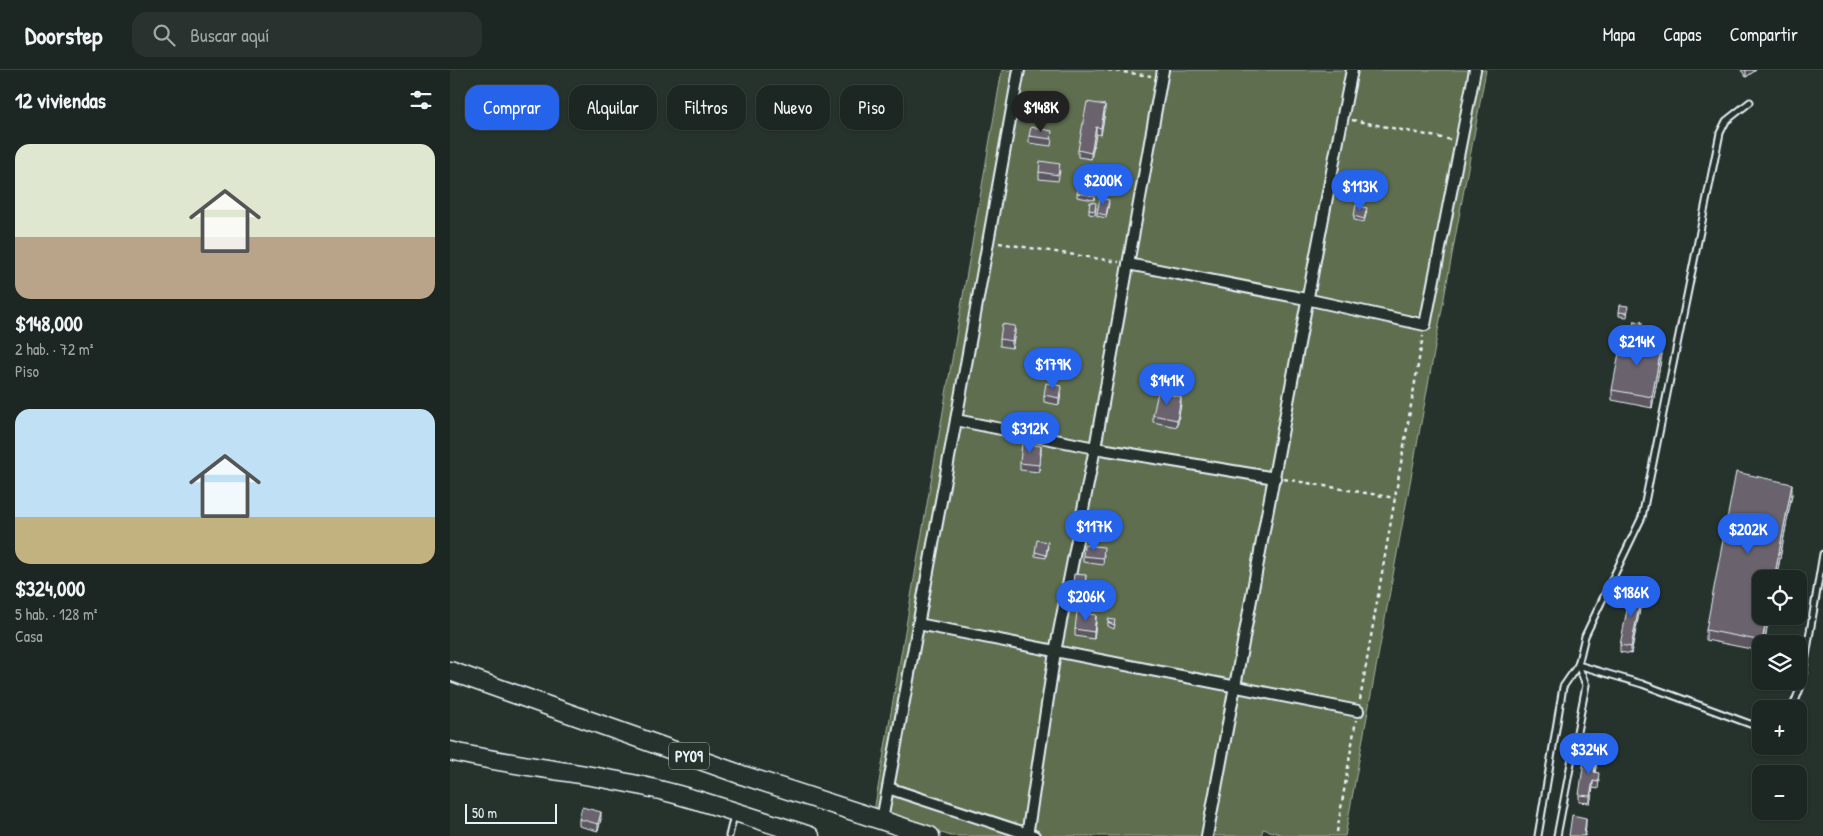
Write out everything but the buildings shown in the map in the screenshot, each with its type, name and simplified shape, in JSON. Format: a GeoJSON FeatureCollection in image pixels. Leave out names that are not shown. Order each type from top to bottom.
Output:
{"type":"FeatureCollection","features":[{"type":"Feature","properties":{"kind":"highway","name":"PY09"},"geometry":{"type":"LineString","coordinates":[[455,674],[742,774],[930,836]]}},
{"type":"Feature","properties":{"kind":"highway","name":"PY09"},"geometry":{"type":"LineString","coordinates":[[450,751],[486,760],[624,782],[660,790],[810,836]]}},
{"type":"Feature","properties":{"kind":"street"},"geometry":{"type":"LineString","coordinates":[[882,820],[1019,70]]}},
{"type":"Feature","properties":{"kind":"street"},"geometry":{"type":"LineString","coordinates":[[1207,836],[1275,478],[1306,299],[1352,70]]}},
{"type":"Feature","properties":{"kind":"street"},"geometry":{"type":"LineString","coordinates":[[1128,264],[1306,299],[1425,325],[1475,70]]}},
{"type":"Feature","properties":{"kind":"street"},"geometry":{"type":"LineString","coordinates":[[888,788],[1029,835],[1055,652],[1095,448],[1162,74]]}},
{"type":"Feature","properties":{"kind":"street"},"geometry":{"type":"LineString","coordinates":[[956,420],[1095,448],[1275,478]]}},
{"type":"Feature","properties":{"kind":"street"},"geometry":{"type":"LineString","coordinates":[[918,624],[1358,711]]}},
{"type":"Feature","properties":{"kind":"lane"},"geometry":{"type":"LineString","coordinates":[[1538,836],[1563,687],[1578,665],[1585,636],[1642,517],[1720,133],[1726,121],[1750,102]]}},
{"type":"Feature","properties":{"kind":"lane"},"geometry":{"type":"LineString","coordinates":[[1795,700],[1800,686],[1823,554]]}},
{"type":"Feature","properties":{"kind":"lane"},"geometry":{"type":"LineString","coordinates":[[1578,665],[1642,684],[1752,724]]}},
{"type":"Feature","properties":{"kind":"lane"},"geometry":{"type":"LineString","coordinates":[[1557,836],[1586,685],[1578,665]]}},
{"type":"Feature","properties":{"kind":"lane"},"geometry":{"type":"LineString","coordinates":[[729,836],[735,813]]}},
{"type":"Feature","properties":{"kind":"path"},"geometry":{"type":"LineString","coordinates":[[1108,70],[1162,74]]}},
{"type":"Feature","properties":{"kind":"path"},"geometry":{"type":"LineString","coordinates":[[1342,118],[1461,142]]}},
{"type":"Feature","properties":{"kind":"path"},"geometry":{"type":"LineString","coordinates":[[988,241],[1128,264]]}},
{"type":"Feature","properties":{"kind":"path"},"geometry":{"type":"LineString","coordinates":[[1337,832],[1425,325]]}},
{"type":"Feature","properties":{"kind":"path"},"geometry":{"type":"LineString","coordinates":[[1275,478],[1395,498]]}},
{"type":"Feature","properties":{"kind":"green space"},"geometry":{"type":"Polygon","coordinates":[[[1002,70],[1486,70],[1345,836],[1287,836],[1263,829],[1261,836],[951,836],[874,811],[1002,70]]]}}]}
